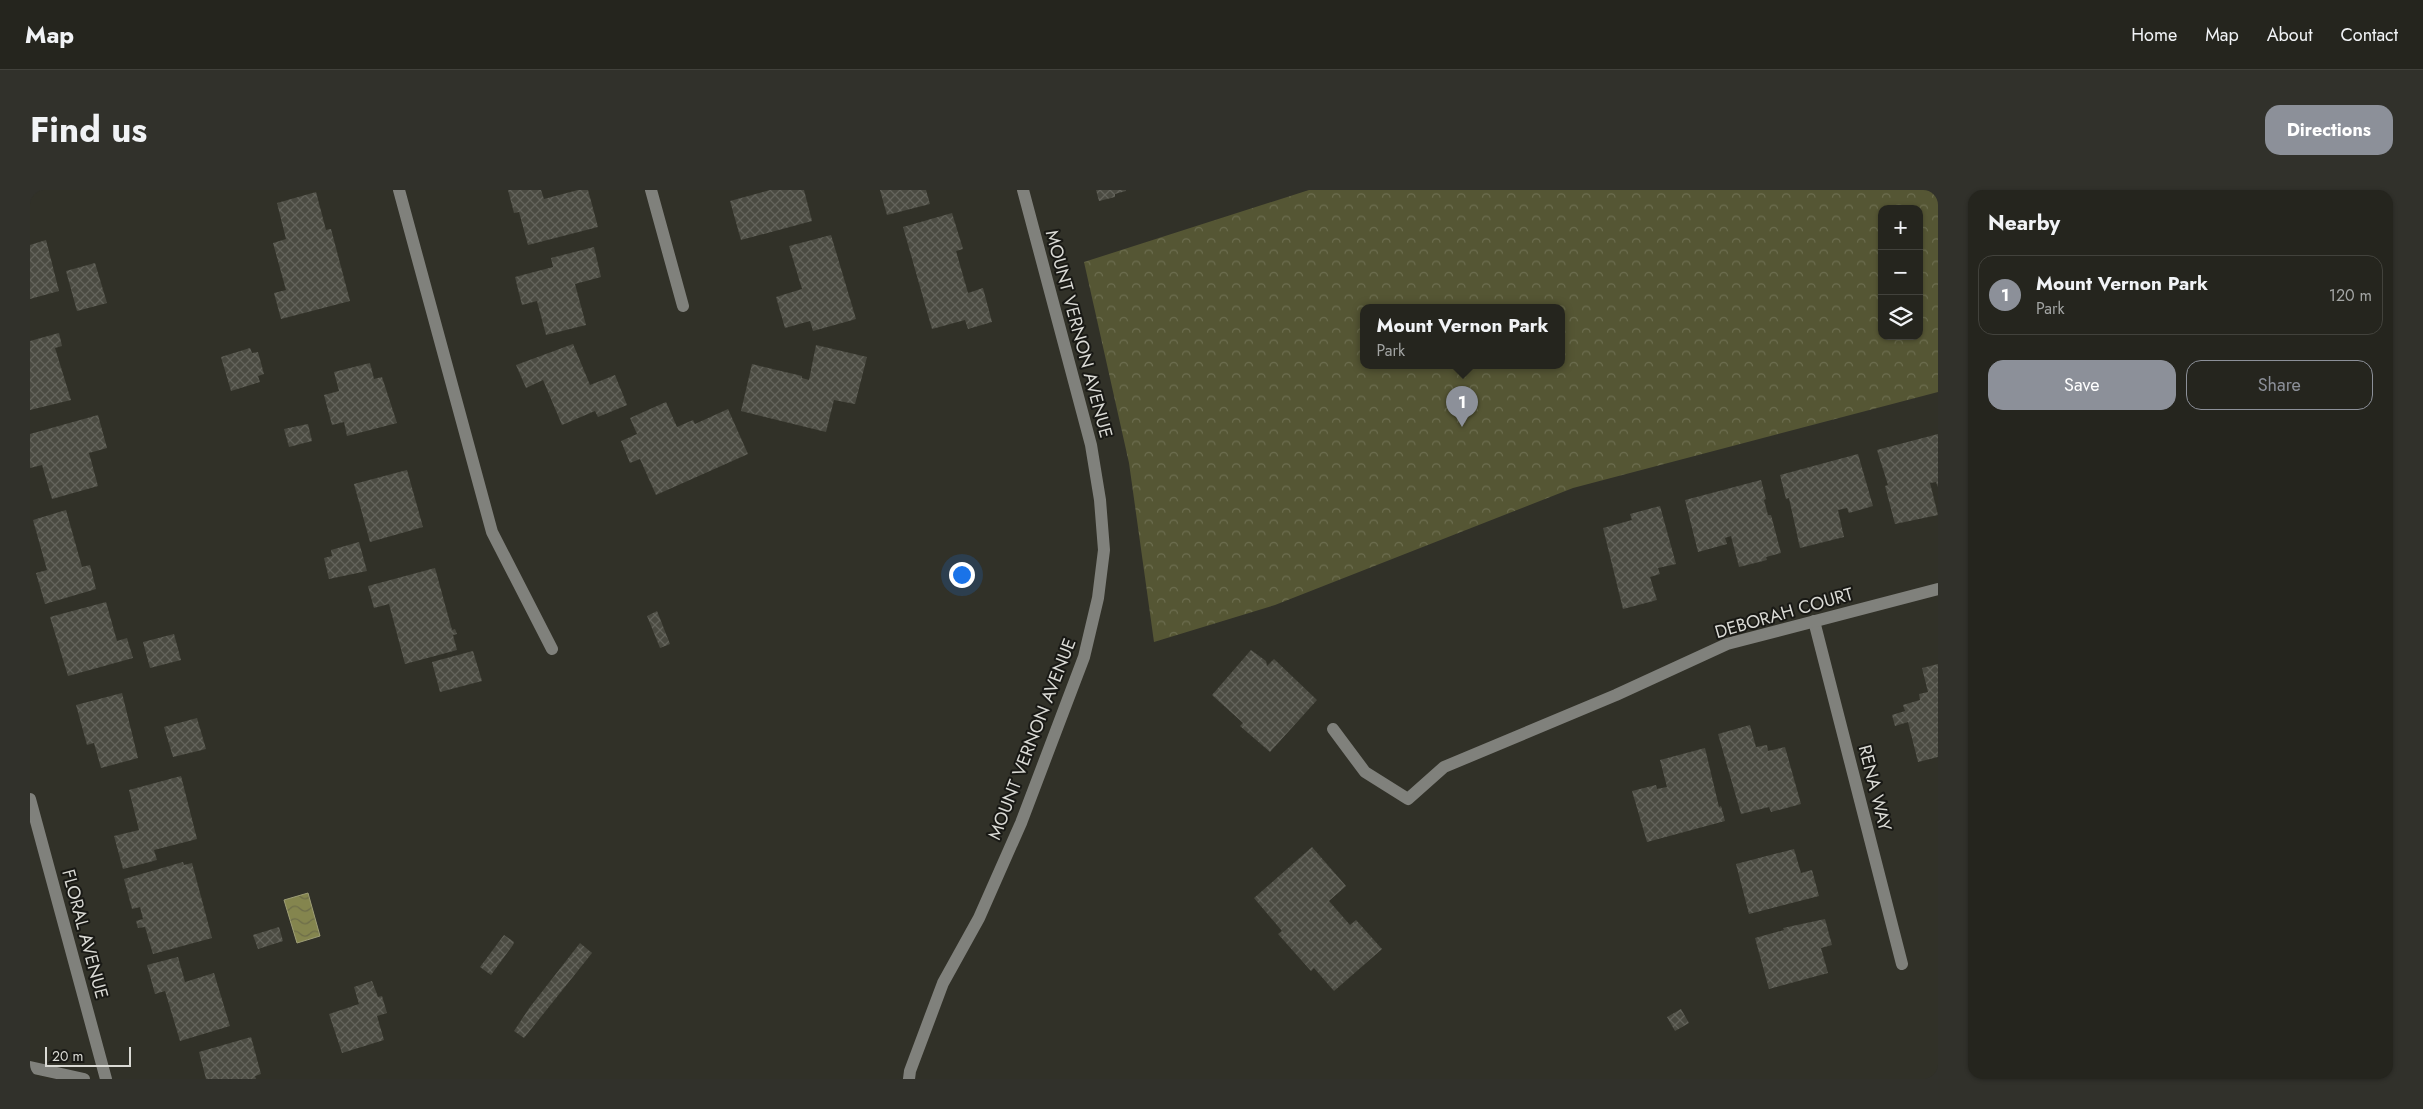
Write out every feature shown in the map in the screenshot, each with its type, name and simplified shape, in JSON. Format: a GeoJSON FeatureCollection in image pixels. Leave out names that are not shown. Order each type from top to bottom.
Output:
{"type":"FeatureCollection","features":[{"type":"Feature","properties":{"kind":"street"},"geometry":{"type":"LineString","coordinates":[[399,190],[492,532],[552,649]]}},
{"type":"Feature","properties":{"kind":"street"},"geometry":{"type":"LineString","coordinates":[[652,190],[683,306]]}},
{"type":"Feature","properties":{"kind":"street","name":"MOUNT VERNON AVENUE"},"geometry":{"type":"LineString","coordinates":[[909,1079],[943,983],[979,918],[1021,822],[1084,657],[1098,598],[1104,550],[1100,500],[1091,445],[1023,190]]}},
{"type":"Feature","properties":{"kind":"street","name":"DEBORAH COURT"},"geometry":{"type":"LineString","coordinates":[[1333,729],[1365,772],[1408,799],[1444,767],[1616,695],[1727,644],[1938,589]]}},
{"type":"Feature","properties":{"kind":"street","name":"RENA WAY"},"geometry":{"type":"LineString","coordinates":[[1814,621],[1902,964]]}},
{"type":"Feature","properties":{"kind":"street","name":"FLORAL AVENUE"},"geometry":{"type":"LineString","coordinates":[[30,799],[106,1079]]}},
{"type":"Feature","properties":{"kind":"street"},"geometry":{"type":"LineString","coordinates":[[30,1067],[84,1079]]}},
{"type":"Feature","properties":{"kind":"green space"},"geometry":{"type":"Polygon","coordinates":[[[1309,190],[1938,190],[1938,392],[1573,488],[1275,605],[1154,642],[1129,463],[1084,262],[1309,190]]]}},
{"type":"Feature","properties":{"kind":"water"},"geometry":{"type":"Polygon","coordinates":[[[308,893],[320,936],[297,943],[284,900],[308,893]]]}},
{"type":"Feature","properties":{"kind":"building"},"geometry":{"type":"Polygon","coordinates":[[[508,190],[541,190],[544,199],[578,190],[588,190],[598,227],[528,245],[519,212],[514,213],[508,190]]]}},
{"type":"Feature","properties":{"kind":"building"},"geometry":{"type":"Polygon","coordinates":[[[770,190],[804,190],[812,221],[741,240],[730,201],[770,190]]]}},
{"type":"Feature","properties":{"kind":"building"},"geometry":{"type":"Polygon","coordinates":[[[880,190],[926,190],[930,204],[887,215],[880,190]]]}},
{"type":"Feature","properties":{"kind":"building"},"geometry":{"type":"Polygon","coordinates":[[[1096,190],[1126,191],[1115,194],[1115,197],[1099,201],[1096,190]]]}},
{"type":"Feature","properties":{"kind":"building"},"geometry":{"type":"Polygon","coordinates":[[[316,192],[326,230],[331,229],[350,301],[281,319],[274,293],[286,290],[273,243],[286,239],[277,203],[316,192]]]}},
{"type":"Feature","properties":{"kind":"building"},"geometry":{"type":"Polygon","coordinates":[[[952,213],[963,249],[956,251],[968,293],[983,288],[992,322],[968,329],[965,320],[932,329],[903,227],[952,213]]]}},
{"type":"Feature","properties":{"kind":"building"},"geometry":{"type":"Polygon","coordinates":[[[831,235],[856,319],[813,331],[810,321],[785,328],[776,297],[802,289],[789,246],[831,235]]]}},
{"type":"Feature","properties":{"kind":"building"},"geometry":{"type":"Polygon","coordinates":[[[46,240],[59,291],[30,299],[30,245],[46,240]]]}},
{"type":"Feature","properties":{"kind":"building"},"geometry":{"type":"Polygon","coordinates":[[[594,247],[601,277],[575,284],[586,325],[546,335],[537,301],[522,305],[515,277],[553,267],[551,258],[594,247]]]}},
{"type":"Feature","properties":{"kind":"building"},"geometry":{"type":"Polygon","coordinates":[[[95,263],[107,303],[77,311],[66,271],[95,263]]]}},
{"type":"Feature","properties":{"kind":"building"},"geometry":{"type":"Polygon","coordinates":[[[59,333],[62,346],[55,348],[71,400],[30,410],[30,341],[59,333]]]}},
{"type":"Feature","properties":{"kind":"building"},"geometry":{"type":"Polygon","coordinates":[[[573,344],[590,385],[615,375],[627,405],[598,417],[595,411],[562,425],[543,380],[526,388],[516,365],[573,344]]]}},
{"type":"Feature","properties":{"kind":"building"},"geometry":{"type":"Polygon","coordinates":[[[816,345],[867,357],[855,404],[834,400],[826,432],[741,411],[752,364],[802,376],[802,378],[809,380],[816,345]]]}},
{"type":"Feature","properties":{"kind":"building"},"geometry":{"type":"Polygon","coordinates":[[[250,348],[252,353],[258,352],[264,374],[258,376],[260,382],[231,391],[221,357],[250,348]]]}},
{"type":"Feature","properties":{"kind":"building"},"geometry":{"type":"Polygon","coordinates":[[[370,363],[374,379],[382,377],[397,423],[347,436],[344,422],[332,425],[324,395],[339,391],[334,372],[370,363]]]}},
{"type":"Feature","properties":{"kind":"building"},"geometry":{"type":"Polygon","coordinates":[[[666,402],[677,427],[693,420],[695,424],[728,409],[748,454],[656,495],[640,459],[630,463],[621,441],[637,434],[630,418],[666,402]]]}},
{"type":"Feature","properties":{"kind":"building"},"geometry":{"type":"Polygon","coordinates":[[[98,415],[107,448],[89,453],[98,486],[52,499],[42,465],[30,468],[30,434],[98,415]]]}},
{"type":"Feature","properties":{"kind":"building"},"geometry":{"type":"Polygon","coordinates":[[[308,424],[312,441],[289,447],[284,429],[308,424]]]}},
{"type":"Feature","properties":{"kind":"building"},"geometry":{"type":"Polygon","coordinates":[[[1938,434],[1938,487],[1936,482],[1930,483],[1938,515],[1895,524],[1885,486],[1888,485],[1877,450],[1938,434]]]}},
{"type":"Feature","properties":{"kind":"building"},"geometry":{"type":"Polygon","coordinates":[[[1858,454],[1873,506],[1849,513],[1847,508],[1838,510],[1844,537],[1800,548],[1789,498],[1786,499],[1780,475],[1858,454]]]}},
{"type":"Feature","properties":{"kind":"building"},"geometry":{"type":"Polygon","coordinates":[[[407,470],[423,527],[370,542],[354,484],[407,470]]]}},
{"type":"Feature","properties":{"kind":"building"},"geometry":{"type":"Polygon","coordinates":[[[1761,480],[1768,515],[1771,515],[1781,553],[1766,557],[1767,560],[1739,567],[1731,536],[1725,538],[1727,544],[1698,552],[1685,500],[1761,480]]]}},
{"type":"Feature","properties":{"kind":"building"},"geometry":{"type":"Polygon","coordinates":[[[1660,506],[1676,564],[1658,568],[1660,574],[1650,577],[1657,600],[1623,609],[1603,528],[1632,520],[1630,514],[1660,506]]]}},
{"type":"Feature","properties":{"kind":"building"},"geometry":{"type":"Polygon","coordinates":[[[66,510],[82,567],[90,565],[96,589],[45,604],[36,573],[47,570],[33,520],[66,510]]]}},
{"type":"Feature","properties":{"kind":"building"},"geometry":{"type":"Polygon","coordinates":[[[359,542],[367,571],[329,579],[324,558],[332,556],[331,550],[359,542]]]}},
{"type":"Feature","properties":{"kind":"building"},"geometry":{"type":"Polygon","coordinates":[[[435,568],[452,630],[455,629],[457,634],[453,635],[457,650],[405,664],[389,604],[374,608],[368,586],[435,568]]]}},
{"type":"Feature","properties":{"kind":"building"},"geometry":{"type":"Polygon","coordinates":[[[106,602],[117,641],[127,638],[133,658],[68,676],[50,617],[106,602]]]}},
{"type":"Feature","properties":{"kind":"building"},"geometry":{"type":"Polygon","coordinates":[[[657,611],[670,644],[660,648],[647,616],[657,611]]]}},
{"type":"Feature","properties":{"kind":"building"},"geometry":{"type":"Polygon","coordinates":[[[174,634],[181,660],[150,668],[143,642],[174,634]]]}},
{"type":"Feature","properties":{"kind":"building"},"geometry":{"type":"Polygon","coordinates":[[[1251,650],[1266,661],[1267,666],[1274,659],[1317,700],[1270,752],[1240,726],[1243,723],[1212,695],[1251,650]]]}},
{"type":"Feature","properties":{"kind":"building"},"geometry":{"type":"Polygon","coordinates":[[[473,651],[482,681],[440,692],[432,662],[473,651]]]}},
{"type":"Feature","properties":{"kind":"building"},"geometry":{"type":"Polygon","coordinates":[[[1938,664],[1938,757],[1918,762],[1908,722],[1895,726],[1892,715],[1905,711],[1903,705],[1920,700],[1919,694],[1928,692],[1922,668],[1938,664]]]}},
{"type":"Feature","properties":{"kind":"building"},"geometry":{"type":"Polygon","coordinates":[[[122,693],[138,758],[101,768],[94,743],[87,745],[76,705],[122,693]]]}},
{"type":"Feature","properties":{"kind":"building"},"geometry":{"type":"Polygon","coordinates":[[[197,718],[206,749],[173,757],[164,727],[197,718]]]}},
{"type":"Feature","properties":{"kind":"building"},"geometry":{"type":"Polygon","coordinates":[[[1750,725],[1756,747],[1767,745],[1768,751],[1785,747],[1801,804],[1771,812],[1769,807],[1741,814],[1718,734],[1750,725]]]}},
{"type":"Feature","properties":{"kind":"building"},"geometry":{"type":"Polygon","coordinates":[[[1705,748],[1719,807],[1721,806],[1725,821],[1647,842],[1632,791],[1656,785],[1657,789],[1667,787],[1660,760],[1705,748]]]}},
{"type":"Feature","properties":{"kind":"building"},"geometry":{"type":"Polygon","coordinates":[[[181,776],[197,839],[154,850],[157,860],[123,869],[114,836],[139,830],[129,790],[181,776]]]}},
{"type":"Feature","properties":{"kind":"building"},"geometry":{"type":"Polygon","coordinates":[[[1312,847],[1346,886],[1329,901],[1350,925],[1356,920],[1382,949],[1334,991],[1314,968],[1311,971],[1278,934],[1282,931],[1254,898],[1312,847]]]}},
{"type":"Feature","properties":{"kind":"building"},"geometry":{"type":"Polygon","coordinates":[[[1794,849],[1801,873],[1812,870],[1819,896],[1749,914],[1736,864],[1794,849]]]}},
{"type":"Feature","properties":{"kind":"building"},"geometry":{"type":"Polygon","coordinates":[[[183,862],[184,865],[192,863],[212,938],[153,954],[145,927],[138,928],[136,921],[143,919],[140,907],[132,909],[124,879],[183,862]]]}},
{"type":"Feature","properties":{"kind":"building"},"geometry":{"type":"Polygon","coordinates":[[[1825,919],[1832,945],[1821,948],[1828,973],[1769,989],[1755,938],[1784,930],[1783,928],[1825,919]]]}},
{"type":"Feature","properties":{"kind":"building"},"geometry":{"type":"Polygon","coordinates":[[[279,927],[283,941],[258,949],[253,935],[279,927]]]}},
{"type":"Feature","properties":{"kind":"building"},"geometry":{"type":"Polygon","coordinates":[[[504,935],[514,942],[491,975],[480,967],[504,935]]]}},
{"type":"Feature","properties":{"kind":"building"},"geometry":{"type":"Polygon","coordinates":[[[580,943],[592,953],[524,1038],[514,1031],[530,1007],[580,943]]]}},
{"type":"Feature","properties":{"kind":"building"},"geometry":{"type":"Polygon","coordinates":[[[178,957],[185,982],[214,973],[230,1026],[180,1041],[165,991],[155,994],[147,965],[178,957]]]}},
{"type":"Feature","properties":{"kind":"building"},"geometry":{"type":"Polygon","coordinates":[[[372,981],[378,997],[382,996],[387,1013],[377,1016],[384,1040],[342,1053],[329,1014],[359,1004],[354,987],[372,981]]]}},
{"type":"Feature","properties":{"kind":"building"},"geometry":{"type":"Polygon","coordinates":[[[1681,1009],[1689,1023],[1675,1031],[1667,1017],[1681,1009]]]}},
{"type":"Feature","properties":{"kind":"building"},"geometry":{"type":"Polygon","coordinates":[[[251,1037],[261,1074],[255,1076],[256,1079],[206,1079],[199,1052],[251,1037]]]}},
{"type":"Feature","properties":{"kind":"place","name":"Mount Vernon Park"},"geometry":{"type":"Point","coordinates":[1462,427]}}]}
